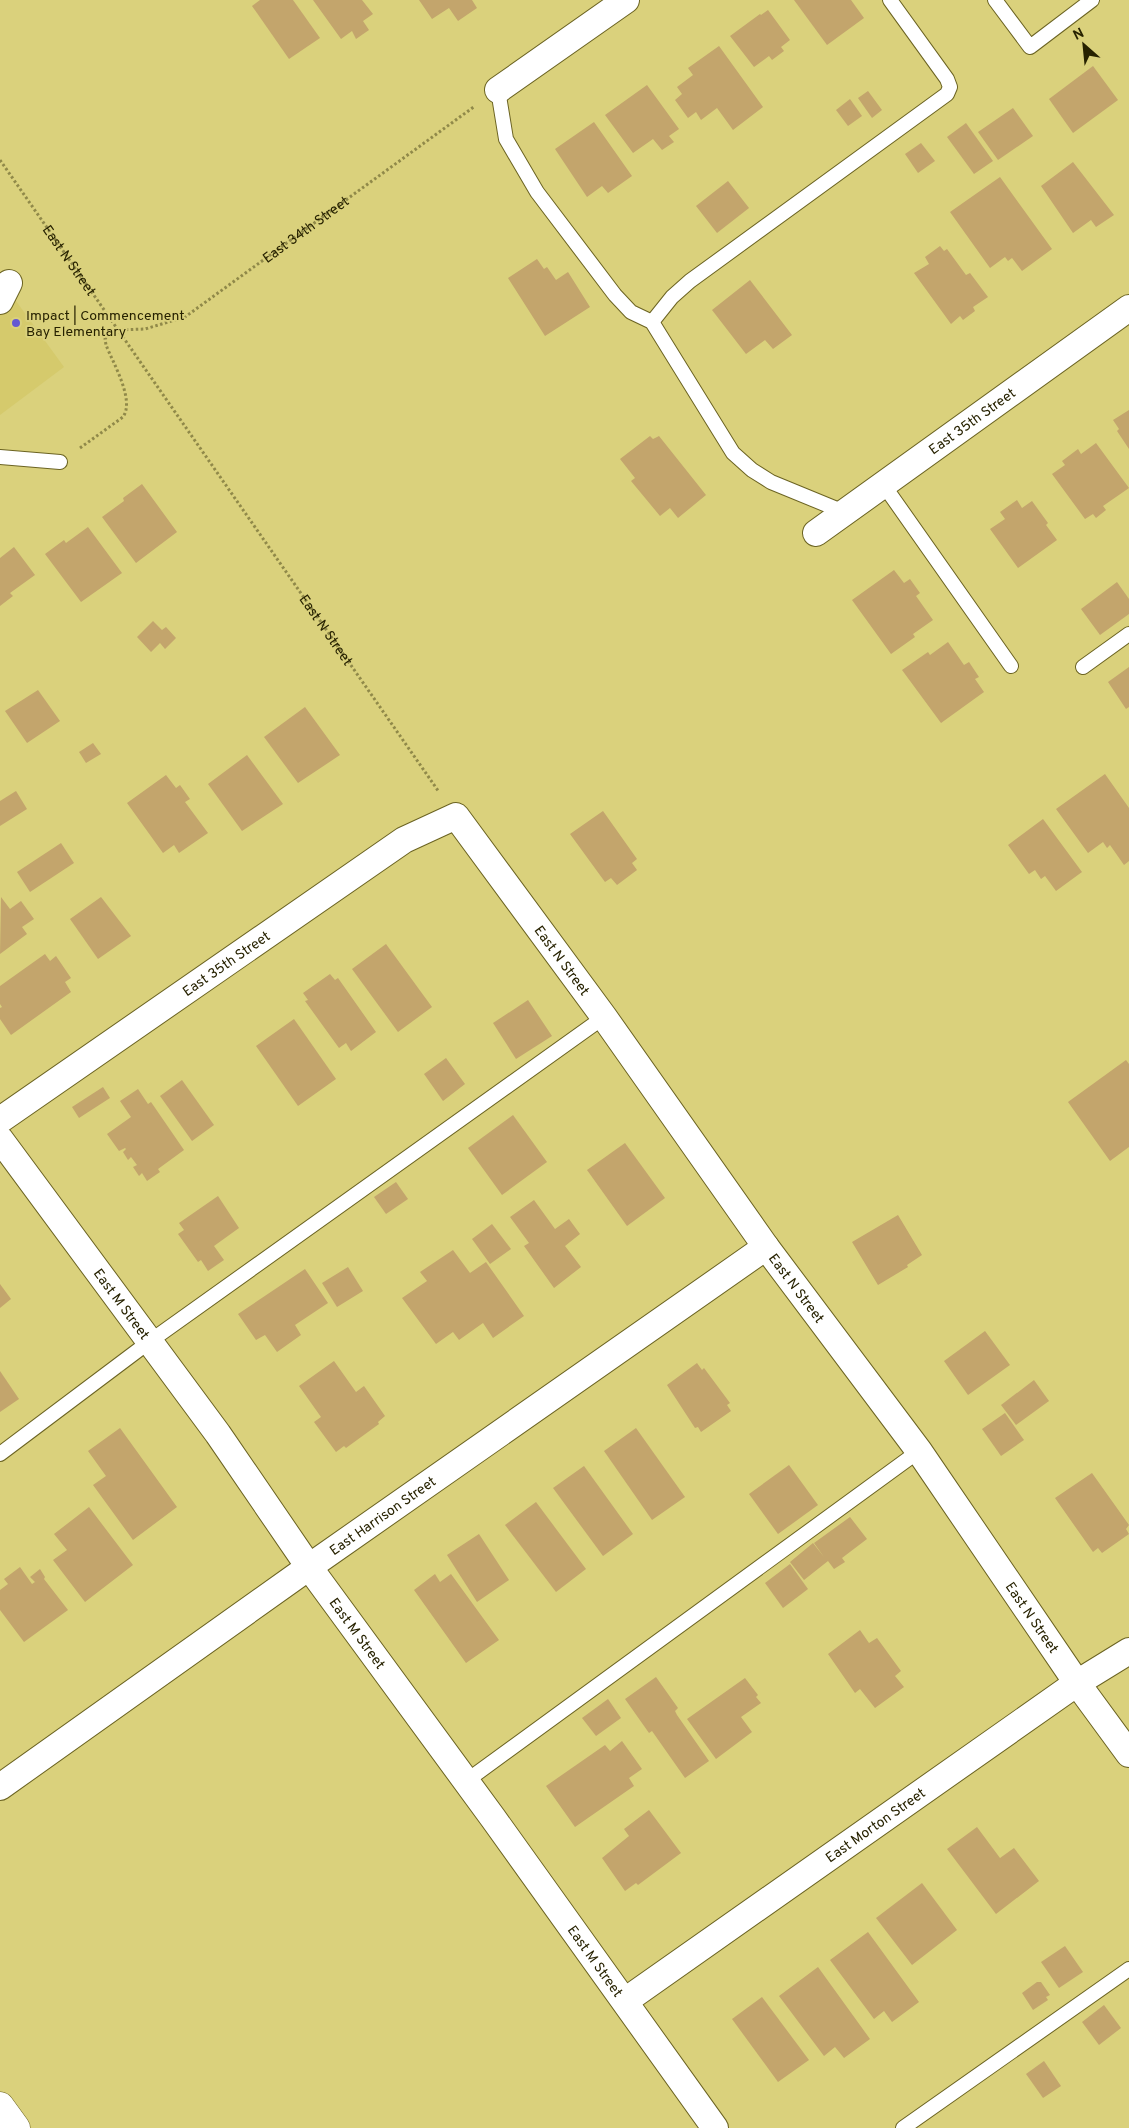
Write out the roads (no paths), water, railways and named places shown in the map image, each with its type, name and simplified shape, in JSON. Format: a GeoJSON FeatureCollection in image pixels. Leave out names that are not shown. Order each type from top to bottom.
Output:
{"type":"FeatureCollection","features":[{"type":"Feature","properties":{"kind":"street"},"geometry":{"type":"LineString","coordinates":[[498,90],[626,0]]}},
{"type":"Feature","properties":{"kind":"street","name":"East 35th Street"},"geometry":{"type":"LineString","coordinates":[[816,533],[1129,308]]}},
{"type":"Feature","properties":{"kind":"street","name":"East 35th Street"},"geometry":{"type":"LineString","coordinates":[[0,1120],[404,840],[456,816]]}},
{"type":"Feature","properties":{"kind":"street","name":"East N Street"},"geometry":{"type":"LineString","coordinates":[[456,816],[604,1016],[766,1247],[919,1451],[1077,1683],[1129,1754]]}},
{"type":"Feature","properties":{"kind":"street","name":"East M Street"},"geometry":{"type":"LineString","coordinates":[[0,1139],[218,1434],[309,1567],[493,1818],[715,2128]]}},
{"type":"Feature","properties":{"kind":"street","name":"East Harrison Street"},"geometry":{"type":"LineString","coordinates":[[0,1787],[309,1567],[766,1247]]}},
{"type":"Feature","properties":{"kind":"street","name":"East Morton Street"},"geometry":{"type":"LineString","coordinates":[[624,2001],[1077,1683],[1129,1651]]}},
{"type":"Feature","properties":{"kind":"lane"},"geometry":{"type":"LineString","coordinates":[[652,322],[672,297],[690,282],[947,94],[950,87],[947,79],[890,0]]}},
{"type":"Feature","properties":{"kind":"lane"},"geometry":{"type":"LineString","coordinates":[[994,0],[1030,47],[1092,0]]}},
{"type":"Feature","properties":{"kind":"lane"},"geometry":{"type":"LineString","coordinates":[[498,90],[506,139],[537,192],[615,295],[631,312],[652,322],[733,453],[752,470],[771,482],[844,512]]}},
{"type":"Feature","properties":{"kind":"lane"},"geometry":{"type":"LineString","coordinates":[[0,457],[60,462]]}},
{"type":"Feature","properties":{"kind":"lane"},"geometry":{"type":"LineString","coordinates":[[883,484],[1011,666]]}},
{"type":"Feature","properties":{"kind":"lane"},"geometry":{"type":"LineString","coordinates":[[1083,667],[1129,634]]}},
{"type":"Feature","properties":{"kind":"lane"},"geometry":{"type":"LineString","coordinates":[[0,1454],[150,1342],[604,1016]]}},
{"type":"Feature","properties":{"kind":"lane"},"geometry":{"type":"LineString","coordinates":[[465,1782],[919,1451]]}},
{"type":"Feature","properties":{"kind":"lane"},"geometry":{"type":"LineString","coordinates":[[903,2128],[1129,1969]]}},
{"type":"Feature","properties":{"kind":"place","name":"Impact | Commencement Bay Elementary"},"geometry":{"type":"Point","coordinates":[16,323]}}]}
